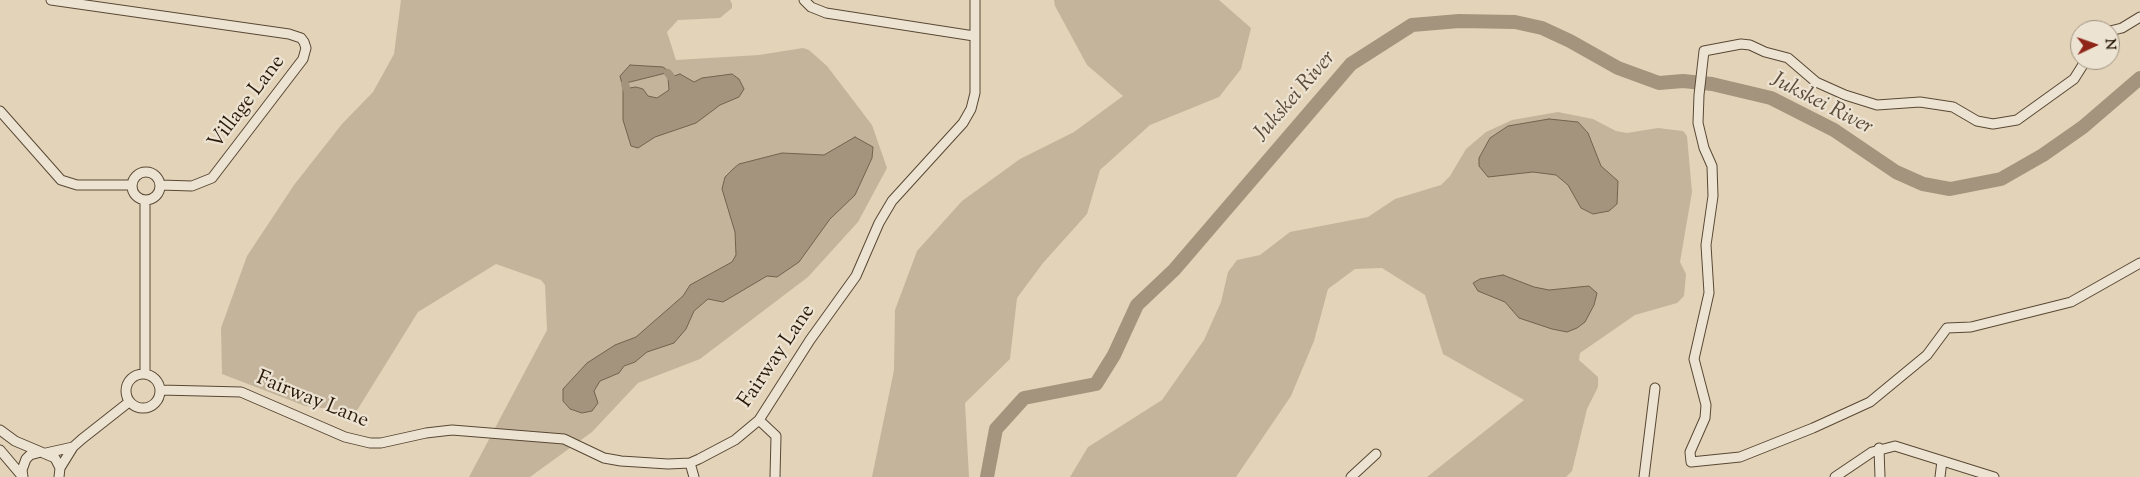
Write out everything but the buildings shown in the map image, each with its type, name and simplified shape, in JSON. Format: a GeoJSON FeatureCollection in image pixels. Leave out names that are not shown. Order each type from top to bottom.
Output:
{"type":"FeatureCollection","features":[{"type":"Feature","properties":{"kind":"street","name":"Village Lane"},"geometry":{"type":"LineString","coordinates":[[51,0],[289,34],[301,38],[304,42],[306,48],[303,59],[212,178],[192,186],[160,186]]}},
{"type":"Feature","properties":{"kind":"street"},"geometry":{"type":"LineString","coordinates":[[804,0],[811,7],[826,13],[974,36]]}},
{"type":"Feature","properties":{"kind":"street","name":"Fairway Lane"},"geometry":{"type":"LineString","coordinates":[[161,390],[241,392],[346,437],[370,444],[452,430],[564,439],[614,461],[668,464],[690,463],[735,440],[759,420],[810,340],[856,276],[879,223],[892,201],[959,128],[968,114],[975,93],[974,0]]}},
{"type":"Feature","properties":{"kind":"street"},"geometry":{"type":"LineString","coordinates":[[2120,28],[2140,17]]}},
{"type":"Feature","properties":{"kind":"street"},"geometry":{"type":"LineString","coordinates":[[2080,70],[2074,79],[2017,120],[1993,124],[1977,121],[1953,107],[1920,102],[1890,106],[1877,105],[1845,95],[1816,82],[1788,58],[1765,52],[1748,44],[1706,49],[1702,61],[1698,123],[1704,148],[1712,166],[1714,196],[1706,245],[1709,293],[1694,359],[1706,405],[1705,418],[1690,452],[1692,462],[1740,457],[1832,420],[1870,402],[1927,355],[1947,328],[1971,327],[2071,302],[2140,263]]}},
{"type":"Feature","properties":{"kind":"street"},"geometry":{"type":"LineString","coordinates":[[0,111],[61,180],[77,185],[132,185]]}},
{"type":"Feature","properties":{"kind":"street"},"geometry":{"type":"LineString","coordinates":[[146,172],[157,177],[160,186],[155,196],[144,200],[134,193],[132,185],[135,177],[146,172]]}},
{"type":"Feature","properties":{"kind":"street"},"geometry":{"type":"LineString","coordinates":[[144,200],[145,373]]}},
{"type":"Feature","properties":{"kind":"street"},"geometry":{"type":"LineString","coordinates":[[145,373],[154,377],[161,390],[158,401],[149,408],[138,408],[129,402],[126,391],[130,380],[139,374],[145,373]]}},
{"type":"Feature","properties":{"kind":"street"},"geometry":{"type":"LineString","coordinates":[[1644,477],[1655,388]]}},
{"type":"Feature","properties":{"kind":"street"},"geometry":{"type":"LineString","coordinates":[[60,473],[73,447],[129,402]]}},
{"type":"Feature","properties":{"kind":"street"},"geometry":{"type":"LineString","coordinates":[[759,420],[776,436],[775,477]]}},
{"type":"Feature","properties":{"kind":"street"},"geometry":{"type":"LineString","coordinates":[[0,430],[15,441],[56,458],[60,473]]}},
{"type":"Feature","properties":{"kind":"street"},"geometry":{"type":"LineString","coordinates":[[1835,477],[1879,448],[1900,446],[1994,477]]}},
{"type":"Feature","properties":{"kind":"street"},"geometry":{"type":"LineString","coordinates":[[22,476],[23,464],[30,455],[73,447]]}},
{"type":"Feature","properties":{"kind":"street"},"geometry":{"type":"LineString","coordinates":[[1879,448],[1880,477]]}},
{"type":"Feature","properties":{"kind":"street"},"geometry":{"type":"LineString","coordinates":[[0,450],[22,476]]}},
{"type":"Feature","properties":{"kind":"street"},"geometry":{"type":"LineString","coordinates":[[1351,477],[1376,454]]}},
{"type":"Feature","properties":{"kind":"street"},"geometry":{"type":"LineString","coordinates":[[1940,477],[1942,461]]}},
{"type":"Feature","properties":{"kind":"street"},"geometry":{"type":"LineString","coordinates":[[690,463],[694,477]]}},
{"type":"Feature","properties":{"kind":"shaded area"},"geometry":{"type":"Polygon","coordinates":[[[401,0],[730,0],[732,8],[720,18],[678,20],[667,32],[676,60],[759,55],[803,48],[809,50],[827,66],[872,125],[887,168],[858,222],[808,277],[700,359],[638,383],[592,432],[530,477],[469,477],[547,330],[545,285],[541,280],[496,264],[418,312],[356,412],[305,406],[222,374],[221,328],[247,256],[294,185],[342,124],[373,92],[394,54],[401,0]]]}},
{"type":"Feature","properties":{"kind":"shaded area"},"geometry":{"type":"Polygon","coordinates":[[[1054,0],[1219,0],[1251,28],[1241,69],[1219,97],[1150,125],[1100,170],[1087,214],[1043,263],[1017,298],[1010,359],[965,403],[969,477],[872,477],[894,370],[895,310],[917,251],[962,201],[1020,159],[1074,132],[1123,96],[1087,65],[1055,6],[1054,0]]]}},
{"type":"Feature","properties":{"kind":"shaded area"},"geometry":{"type":"Polygon","coordinates":[[[630,65],[663,67],[670,72],[622,84],[620,76],[630,65]]]}},
{"type":"Feature","properties":{"kind":"shaded area"},"geometry":{"type":"Polygon","coordinates":[[[680,74],[694,82],[702,78],[732,74],[739,79],[744,89],[739,97],[720,105],[696,123],[655,137],[638,148],[631,146],[623,120],[623,89],[636,87],[643,89],[648,96],[657,98],[669,90],[668,78],[680,74]]]}},
{"type":"Feature","properties":{"kind":"shaded area"},"geometry":{"type":"Polygon","coordinates":[[[1558,112],[1593,119],[1616,131],[1627,133],[1658,128],[1683,131],[1687,136],[1692,192],[1680,262],[1686,274],[1684,296],[1677,303],[1635,315],[1580,353],[1579,360],[1598,377],[1598,387],[1587,409],[1572,471],[1566,477],[1427,477],[1524,400],[1443,354],[1425,295],[1382,268],[1355,269],[1328,289],[1314,341],[1291,396],[1236,477],[1070,477],[1088,447],[1162,400],[1204,340],[1221,302],[1228,272],[1237,260],[1260,255],[1290,232],[1368,217],[1395,199],[1441,185],[1450,176],[1466,149],[1486,132],[1512,120],[1558,112]]]}},
{"type":"Feature","properties":{"kind":"shaded area"},"geometry":{"type":"Polygon","coordinates":[[[1549,119],[1578,122],[1588,133],[1601,166],[1618,181],[1617,204],[1609,211],[1593,214],[1581,208],[1568,185],[1556,175],[1533,172],[1488,177],[1479,166],[1479,158],[1490,138],[1508,126],[1549,119]]]}},
{"type":"Feature","properties":{"kind":"shaded area"},"geometry":{"type":"Polygon","coordinates":[[[855,137],[873,147],[872,158],[855,195],[830,219],[799,262],[777,277],[767,276],[723,302],[708,299],[694,311],[686,329],[674,343],[647,352],[635,362],[624,366],[619,373],[600,381],[594,391],[598,403],[592,411],[582,413],[570,409],[563,401],[563,389],[587,363],[615,345],[636,337],[683,296],[690,285],[732,262],[736,255],[735,232],[722,189],[725,177],[733,169],[739,164],[782,153],[824,155],[855,137]]]}},
{"type":"Feature","properties":{"kind":"shaded area"},"geometry":{"type":"Polygon","coordinates":[[[1503,275],[1534,287],[1549,290],[1589,286],[1597,293],[1594,305],[1585,322],[1577,328],[1567,332],[1552,329],[1519,318],[1505,302],[1478,291],[1473,283],[1480,279],[1503,275]]]}},
{"type":"Feature","properties":{"kind":"waterway","name":"Jukskei River"},"geometry":{"type":"LineString","coordinates":[[987,477],[996,429],[1024,398],[1096,384],[1114,355],[1137,305],[1174,270],[1351,64],[1412,25],[1459,21],[1515,22],[1542,28],[1570,41],[1618,68],[1659,83],[1683,81],[1712,84],[1771,98],[1834,130],[1896,172],[1923,184],[1950,189],[2001,179],[2043,155],[2083,127],[2140,78]]}},
{"type":"Feature","properties":{"kind":"waterway"},"geometry":{"type":"LineString","coordinates":[[668,73],[671,77]]}},
{"type":"Feature","properties":{"kind":"waterway"},"geometry":{"type":"LineString","coordinates":[[625,84],[626,88]]}}]}
